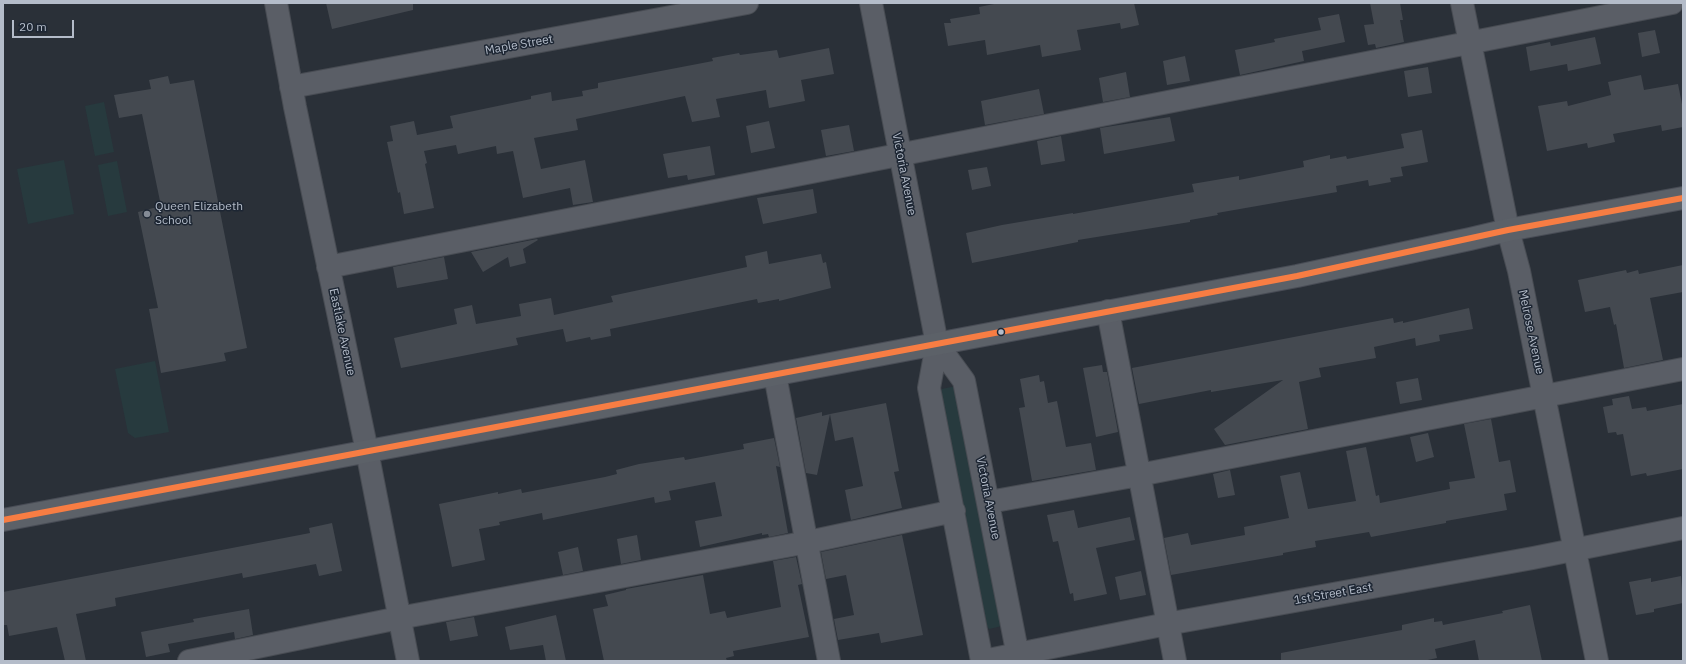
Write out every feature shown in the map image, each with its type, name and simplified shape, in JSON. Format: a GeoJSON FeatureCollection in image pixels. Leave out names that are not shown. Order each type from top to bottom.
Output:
{"type":"FeatureCollection","features":[{"type":"Feature","properties":{"kind":"main road"},"geometry":{"type":"LineString","coordinates":[[3,520],[1297,276],[1508,230],[1683,198]]}},
{"type":"Feature","properties":{"kind":"street","name":"Eastlake Avenue"},"geometry":{"type":"LineString","coordinates":[[276,3],[291,87],[367,451],[408,661]]}},
{"type":"Feature","properties":{"kind":"street","name":"Maple Street"},"geometry":{"type":"LineString","coordinates":[[291,87],[747,3]]}},
{"type":"Feature","properties":{"kind":"street","name":"Victoria Avenue"},"geometry":{"type":"LineString","coordinates":[[871,3],[937,344],[929,388],[982,661]]}},
{"type":"Feature","properties":{"kind":"street","name":"Melrose Avenue"},"geometry":{"type":"LineString","coordinates":[[1462,3],[1508,230],[1519,271],[1597,661]]}},
{"type":"Feature","properties":{"kind":"street"},"geometry":{"type":"LineString","coordinates":[[328,267],[1672,3]]}},
{"type":"Feature","properties":{"kind":"street"},"geometry":{"type":"LineString","coordinates":[[1108,311],[1175,661]]}},
{"type":"Feature","properties":{"kind":"street","name":"Victoria Avenue"},"geometry":{"type":"LineString","coordinates":[[937,344],[964,381],[989,502],[1018,657]]}},
{"type":"Feature","properties":{"kind":"street"},"geometry":{"type":"LineString","coordinates":[[989,502],[1139,475],[1683,369]]}},
{"type":"Feature","properties":{"kind":"street"},"geometry":{"type":"LineString","coordinates":[[775,375],[808,542],[829,661]]}},
{"type":"Feature","properties":{"kind":"street"},"geometry":{"type":"LineString","coordinates":[[189,661],[399,618],[808,542],[954,511]]}},
{"type":"Feature","properties":{"kind":"street","name":"1st Street East"},"geometry":{"type":"LineString","coordinates":[[982,661],[1018,657],[1167,624],[1683,528]]}},
{"type":"Feature","properties":{"kind":"green space"},"geometry":{"type":"Polygon","coordinates":[[[104,102],[114,152],[95,156],[85,106],[104,102]]]}},
{"type":"Feature","properties":{"kind":"green space"},"geometry":{"type":"Polygon","coordinates":[[[64,160],[74,214],[28,224],[17,169],[64,160]]]}},
{"type":"Feature","properties":{"kind":"green space"},"geometry":{"type":"Polygon","coordinates":[[[117,161],[127,212],[108,216],[98,165],[117,161]]]}},
{"type":"Feature","properties":{"kind":"green space"},"geometry":{"type":"Polygon","coordinates":[[[155,361],[169,432],[135,438],[128,433],[115,369],[155,361]]]}},
{"type":"Feature","properties":{"kind":"green space"},"geometry":{"type":"Polygon","coordinates":[[[956,386],[1002,626],[989,629],[987,626],[941,392],[942,389],[956,386]]]}},
{"type":"Feature","properties":{"kind":"building"},"geometry":{"type":"Polygon","coordinates":[[[326,3],[413,3],[413,10],[332,29],[326,3]]]}},
{"type":"Feature","properties":{"kind":"building"},"geometry":{"type":"Polygon","coordinates":[[[999,3],[1134,3],[1139,25],[1121,29],[1120,23],[1077,30],[1081,50],[1042,57],[1040,45],[987,55],[985,40],[948,46],[944,23],[951,23],[950,19],[980,14],[979,7],[999,3]]]}},
{"type":"Feature","properties":{"kind":"building"},"geometry":{"type":"Polygon","coordinates":[[[1370,3],[1400,3],[1403,20],[1400,20],[1404,42],[1376,48],[1375,44],[1368,45],[1364,25],[1374,24],[1370,3]]]}},
{"type":"Feature","properties":{"kind":"building"},"geometry":{"type":"Polygon","coordinates":[[[1339,14],[1345,42],[1302,51],[1304,61],[1240,75],[1235,50],[1275,42],[1274,39],[1321,30],[1318,18],[1339,14]]]}},
{"type":"Feature","properties":{"kind":"building"},"geometry":{"type":"Polygon","coordinates":[[[1655,30],[1660,53],[1642,57],[1638,33],[1655,30]]]}},
{"type":"Feature","properties":{"kind":"building"},"geometry":{"type":"Polygon","coordinates":[[[1595,37],[1601,64],[1568,71],[1567,64],[1530,71],[1526,47],[1550,42],[1551,46],[1595,37]]]}},
{"type":"Feature","properties":{"kind":"building"},"geometry":{"type":"Polygon","coordinates":[[[829,48],[834,74],[801,80],[805,101],[769,108],[766,90],[716,99],[720,117],[692,122],[685,96],[576,119],[578,130],[534,138],[541,169],[585,160],[593,202],[573,205],[570,188],[523,198],[513,151],[497,154],[496,146],[458,154],[456,145],[424,151],[427,163],[425,164],[434,208],[404,214],[387,142],[393,141],[390,126],[414,121],[417,135],[453,128],[450,116],[531,99],[531,96],[551,92],[552,101],[583,96],[582,91],[598,88],[598,83],[713,61],[712,58],[739,53],[740,55],[777,50],[779,58],[829,48]]]}},
{"type":"Feature","properties":{"kind":"building"},"geometry":{"type":"Polygon","coordinates":[[[1185,56],[1190,81],[1167,85],[1163,61],[1185,56]]]}},
{"type":"Feature","properties":{"kind":"building"},"geometry":{"type":"Polygon","coordinates":[[[1428,67],[1432,93],[1408,97],[1404,71],[1428,67]]]}},
{"type":"Feature","properties":{"kind":"building"},"geometry":{"type":"Polygon","coordinates":[[[1126,72],[1130,97],[1103,102],[1099,78],[1126,72]]]}},
{"type":"Feature","properties":{"kind":"building"},"geometry":{"type":"Polygon","coordinates":[[[1641,75],[1644,90],[1678,84],[1683,109],[1683,127],[1662,131],[1661,125],[1613,134],[1615,142],[1588,148],[1587,143],[1547,151],[1538,106],[1567,101],[1568,106],[1611,95],[1608,82],[1641,75]]]}},
{"type":"Feature","properties":{"kind":"building"},"geometry":{"type":"Polygon","coordinates":[[[168,76],[170,84],[194,80],[247,348],[224,353],[226,361],[161,373],[149,309],[158,308],[138,212],[161,206],[142,114],[119,118],[114,95],[151,89],[149,80],[168,76]]]}},
{"type":"Feature","properties":{"kind":"building"},"geometry":{"type":"Polygon","coordinates":[[[1039,89],[1044,114],[985,125],[981,101],[1039,89]]]}},
{"type":"Feature","properties":{"kind":"building"},"geometry":{"type":"Polygon","coordinates":[[[1170,117],[1175,141],[1104,154],[1100,128],[1170,117]]]}},
{"type":"Feature","properties":{"kind":"building"},"geometry":{"type":"Polygon","coordinates":[[[769,121],[775,148],[751,153],[746,126],[769,121]]]}},
{"type":"Feature","properties":{"kind":"building"},"geometry":{"type":"Polygon","coordinates":[[[849,125],[854,151],[826,156],[821,130],[849,125]]]}},
{"type":"Feature","properties":{"kind":"building"},"geometry":{"type":"Polygon","coordinates":[[[1422,130],[1428,162],[1401,167],[1403,176],[1390,178],[1391,182],[1369,186],[1368,180],[1336,186],[1337,192],[1217,213],[1218,215],[1190,220],[1190,222],[1078,240],[1078,242],[972,263],[966,233],[1002,225],[1194,192],[1192,184],[1239,176],[1239,180],[1304,167],[1303,161],[1330,155],[1330,159],[1346,156],[1347,159],[1404,148],[1401,134],[1422,130]]]}},
{"type":"Feature","properties":{"kind":"building"},"geometry":{"type":"Polygon","coordinates":[[[1061,136],[1065,161],[1041,165],[1037,141],[1061,136]]]}},
{"type":"Feature","properties":{"kind":"building"},"geometry":{"type":"Polygon","coordinates":[[[710,146],[715,175],[688,180],[687,175],[668,178],[663,154],[710,146]]]}},
{"type":"Feature","properties":{"kind":"building"},"geometry":{"type":"Polygon","coordinates":[[[987,167],[991,186],[972,190],[968,170],[987,167]]]}},
{"type":"Feature","properties":{"kind":"building"},"geometry":{"type":"Polygon","coordinates":[[[813,189],[817,213],[763,224],[757,198],[813,189]]]}},
{"type":"Feature","properties":{"kind":"building"},"geometry":{"type":"Polygon","coordinates":[[[538,240],[523,249],[526,263],[510,267],[508,257],[483,272],[471,252],[538,240]]]}},
{"type":"Feature","properties":{"kind":"building"},"geometry":{"type":"Polygon","coordinates":[[[767,251],[769,264],[821,254],[823,263],[826,262],[831,288],[779,301],[779,299],[758,303],[757,299],[610,329],[611,336],[591,340],[590,337],[566,342],[563,329],[516,338],[518,345],[401,368],[394,338],[457,324],[454,309],[472,305],[476,324],[521,316],[519,304],[551,298],[554,315],[613,302],[611,296],[747,267],[745,256],[767,251]]]}},
{"type":"Feature","properties":{"kind":"building"},"geometry":{"type":"Polygon","coordinates":[[[444,257],[448,279],[397,288],[393,267],[444,257]]]}},
{"type":"Feature","properties":{"kind":"building"},"geometry":{"type":"Polygon","coordinates":[[[1683,265],[1683,292],[1650,298],[1663,360],[1624,368],[1616,324],[1614,325],[1610,307],[1585,312],[1578,280],[1626,270],[1627,273],[1638,270],[1639,274],[1683,265]]]}},
{"type":"Feature","properties":{"kind":"building"},"geometry":{"type":"Polygon","coordinates":[[[1469,308],[1473,329],[1439,335],[1440,341],[1416,346],[1415,338],[1374,347],[1376,358],[1319,368],[1321,377],[1299,382],[1308,429],[1225,445],[1214,429],[1283,380],[1211,392],[1211,390],[1139,404],[1132,368],[1393,318],[1394,323],[1403,321],[1403,323],[1469,308]]]}},
{"type":"Feature","properties":{"kind":"building"},"geometry":{"type":"Polygon","coordinates":[[[1102,365],[1103,372],[1107,372],[1118,432],[1096,437],[1083,368],[1102,365]]]}},
{"type":"Feature","properties":{"kind":"building"},"geometry":{"type":"Polygon","coordinates":[[[1039,375],[1040,382],[1044,381],[1048,403],[1057,401],[1066,447],[1091,443],[1096,470],[1032,481],[1019,408],[1025,407],[1020,379],[1039,375]]]}},
{"type":"Feature","properties":{"kind":"building"},"geometry":{"type":"Polygon","coordinates":[[[1418,378],[1422,400],[1400,404],[1396,382],[1418,378]]]}},
{"type":"Feature","properties":{"kind":"building"},"geometry":{"type":"Polygon","coordinates":[[[1629,396],[1632,409],[1646,407],[1647,411],[1683,404],[1683,469],[1647,476],[1646,473],[1631,476],[1623,434],[1617,435],[1616,432],[1608,433],[1603,407],[1613,405],[1612,399],[1629,396]]]}},
{"type":"Feature","properties":{"kind":"building"},"geometry":{"type":"Polygon","coordinates":[[[886,403],[899,471],[894,472],[902,508],[851,520],[845,490],[863,486],[853,437],[835,441],[830,414],[886,403]]]}},
{"type":"Feature","properties":{"kind":"building"},"geometry":{"type":"Polygon","coordinates":[[[822,412],[822,416],[830,414],[817,475],[806,473],[796,418],[822,412]]]}},
{"type":"Feature","properties":{"kind":"building"},"geometry":{"type":"Polygon","coordinates":[[[1491,419],[1499,462],[1510,460],[1516,492],[1504,494],[1507,510],[1371,537],[1369,532],[1315,541],[1316,547],[1283,553],[1283,555],[1171,575],[1164,538],[1188,533],[1191,545],[1245,535],[1244,527],[1289,518],[1280,476],[1300,472],[1308,509],[1356,501],[1346,451],[1366,447],[1376,496],[1379,495],[1380,503],[1450,489],[1449,482],[1475,478],[1464,424],[1491,419]]]}},
{"type":"Feature","properties":{"kind":"building"},"geometry":{"type":"Polygon","coordinates":[[[1428,433],[1434,457],[1416,462],[1410,437],[1428,433]]]}},
{"type":"Feature","properties":{"kind":"building"},"geometry":{"type":"Polygon","coordinates":[[[774,438],[780,467],[776,466],[788,533],[769,537],[768,534],[762,535],[762,533],[700,547],[695,521],[722,516],[715,482],[669,491],[671,500],[655,503],[654,497],[543,520],[542,513],[499,522],[500,525],[479,529],[485,560],[452,567],[439,504],[498,492],[498,494],[521,489],[522,493],[605,477],[617,474],[616,470],[639,464],[684,457],[685,460],[744,449],[743,444],[774,438]]]}},
{"type":"Feature","properties":{"kind":"building"},"geometry":{"type":"Polygon","coordinates":[[[1230,470],[1235,495],[1218,498],[1213,474],[1230,470]]]}},
{"type":"Feature","properties":{"kind":"building"},"geometry":{"type":"Polygon","coordinates":[[[1074,510],[1078,528],[1130,517],[1135,540],[1096,548],[1107,594],[1074,601],[1073,593],[1070,594],[1058,541],[1053,542],[1047,515],[1074,510]]]}},
{"type":"Feature","properties":{"kind":"building"},"geometry":{"type":"Polygon","coordinates":[[[332,523],[342,571],[319,576],[316,564],[243,578],[242,573],[115,598],[116,606],[76,614],[86,661],[65,661],[57,627],[9,636],[7,625],[3,625],[3,592],[310,533],[309,528],[332,523]]]}},
{"type":"Feature","properties":{"kind":"building"},"geometry":{"type":"Polygon","coordinates":[[[637,535],[641,560],[621,564],[617,539],[637,535]]]}},
{"type":"Feature","properties":{"kind":"building"},"geometry":{"type":"Polygon","coordinates":[[[902,535],[923,635],[881,643],[879,633],[838,640],[834,619],[854,615],[846,575],[826,579],[821,552],[902,535]]]}},
{"type":"Feature","properties":{"kind":"building"},"geometry":{"type":"Polygon","coordinates":[[[578,547],[583,571],[563,575],[558,552],[578,547]]]}},
{"type":"Feature","properties":{"kind":"building"},"geometry":{"type":"Polygon","coordinates":[[[796,557],[802,584],[798,585],[809,637],[733,651],[734,656],[726,658],[727,661],[604,661],[593,609],[608,606],[605,595],[626,589],[703,575],[710,614],[725,611],[727,618],[781,607],[773,561],[796,557]]]}},
{"type":"Feature","properties":{"kind":"building"},"geometry":{"type":"Polygon","coordinates":[[[1141,571],[1146,595],[1120,600],[1115,577],[1141,571]]]}},
{"type":"Feature","properties":{"kind":"building"},"geometry":{"type":"Polygon","coordinates":[[[1681,576],[1683,603],[1654,609],[1654,612],[1636,615],[1629,582],[1651,578],[1651,582],[1681,576]]]}},
{"type":"Feature","properties":{"kind":"building"},"geometry":{"type":"Polygon","coordinates":[[[1530,605],[1542,661],[1479,661],[1475,640],[1435,649],[1437,658],[1423,661],[1281,661],[1281,653],[1402,630],[1402,625],[1434,618],[1434,622],[1442,621],[1443,625],[1503,613],[1502,611],[1530,605]]]}},
{"type":"Feature","properties":{"kind":"building"},"geometry":{"type":"Polygon","coordinates":[[[249,609],[253,635],[235,639],[234,632],[168,644],[170,652],[146,657],[141,632],[194,622],[193,619],[249,609]]]}},
{"type":"Feature","properties":{"kind":"building"},"geometry":{"type":"Polygon","coordinates":[[[556,615],[566,661],[546,661],[543,645],[510,650],[505,627],[556,615]]]}},
{"type":"Feature","properties":{"kind":"building"},"geometry":{"type":"Polygon","coordinates":[[[474,617],[478,636],[450,641],[446,622],[474,617]]]}},
{"type":"Feature","properties":{"kind":"transit line"},"geometry":{"type":"LineString","coordinates":[[3,520],[1297,276],[1508,230],[1683,198]]}},
{"type":"Feature","properties":{"kind":"place","name":"Queen Elizabeth School"},"geometry":{"type":"Point","coordinates":[147,214]}}]}
